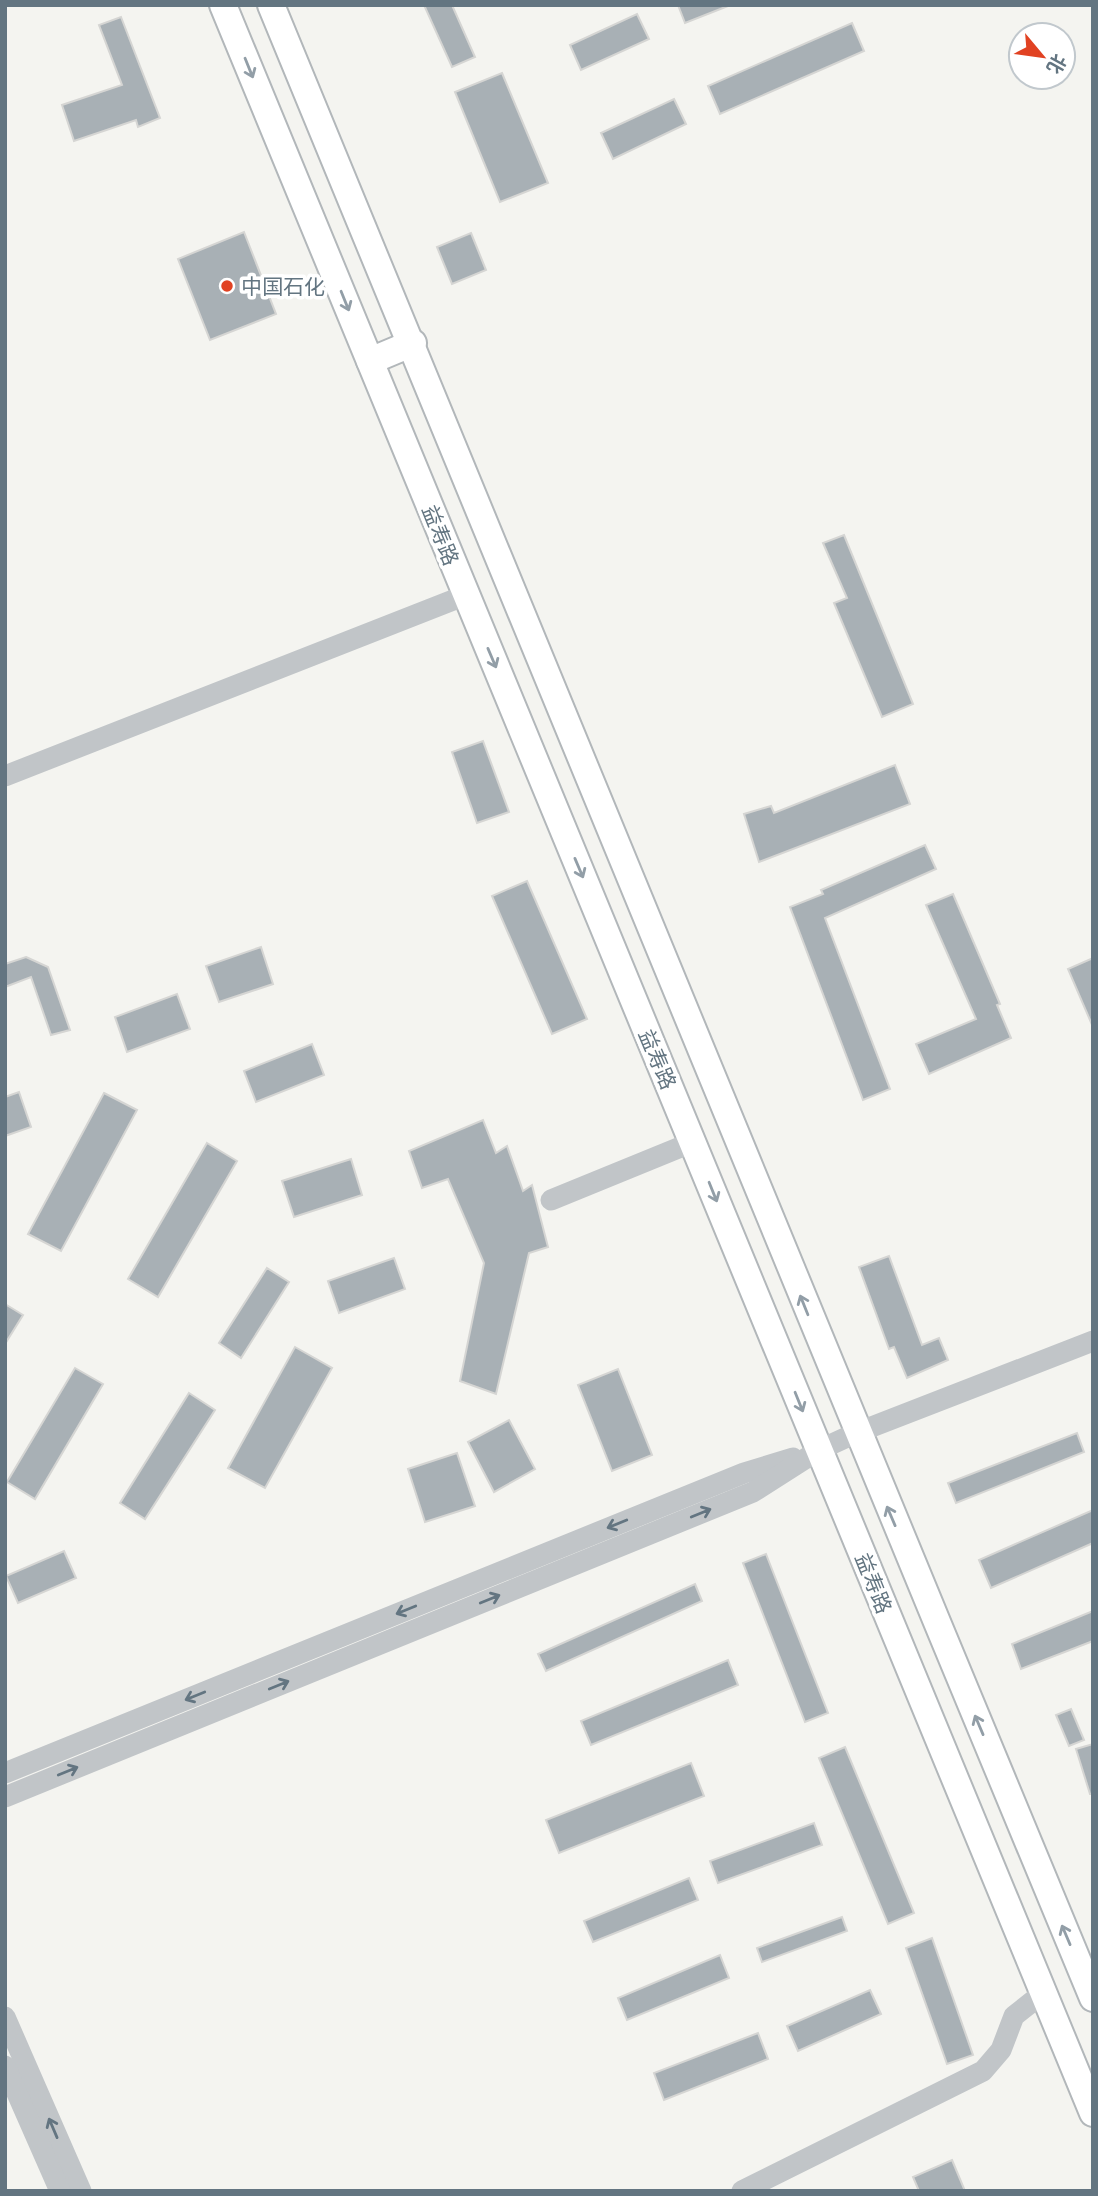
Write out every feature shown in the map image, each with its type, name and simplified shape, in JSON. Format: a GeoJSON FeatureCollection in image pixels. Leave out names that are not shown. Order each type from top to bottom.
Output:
{"type":"FeatureCollection","features":[{"type":"Feature","properties":{"kind":"main road","name":"益寿路"},"geometry":{"type":"LineString","coordinates":[[223,5],[1093,2113]]}},
{"type":"Feature","properties":{"kind":"main road","name":"益寿路"},"geometry":{"type":"LineString","coordinates":[[271,5],[413,343],[856,1433],[1093,1998]]}},
{"type":"Feature","properties":{"kind":"main road"},"geometry":{"type":"LineString","coordinates":[[370,361],[413,343]]}},
{"type":"Feature","properties":{"kind":"street"},"geometry":{"type":"LineString","coordinates":[[5,776],[466,595]]}},
{"type":"Feature","properties":{"kind":"street"},"geometry":{"type":"LineString","coordinates":[[551,1200],[693,1142]]}},
{"type":"Feature","properties":{"kind":"street"},"geometry":{"type":"LineString","coordinates":[[5,1797],[753,1492],[819,1450],[856,1433],[1093,1341]]}},
{"type":"Feature","properties":{"kind":"street"},"geometry":{"type":"LineString","coordinates":[[5,1773],[744,1472],[819,1450]]}},
{"type":"Feature","properties":{"kind":"street"},"geometry":{"type":"LineString","coordinates":[[742,2191],[984,2071],[1001,2050],[1014,2016],[1043,1993]]}},
{"type":"Feature","properties":{"kind":"street"},"geometry":{"type":"LineString","coordinates":[[5,2017],[81,2191]]}},
{"type":"Feature","properties":{"kind":"street"},"geometry":{"type":"LineString","coordinates":[[5,2066],[60,2191]]}},
{"type":"Feature","properties":{"kind":"building"},"geometry":{"type":"Polygon","coordinates":[[[424,5],[452,5],[475,57],[452,67],[424,5]]]}},
{"type":"Feature","properties":{"kind":"building"},"geometry":{"type":"Polygon","coordinates":[[[678,5],[728,5],[728,6],[685,23],[678,5]]]}},
{"type":"Feature","properties":{"kind":"building"},"geometry":{"type":"Polygon","coordinates":[[[637,14],[649,39],[581,70],[570,45],[637,14]]]}},
{"type":"Feature","properties":{"kind":"building"},"geometry":{"type":"Polygon","coordinates":[[[121,17],[160,118],[138,127],[136,120],[74,141],[62,105],[122,85],[99,25],[121,17]]]}},
{"type":"Feature","properties":{"kind":"building"},"geometry":{"type":"Polygon","coordinates":[[[852,23],[864,51],[720,114],[708,86],[852,23]]]}},
{"type":"Feature","properties":{"kind":"building"},"geometry":{"type":"Polygon","coordinates":[[[502,73],[548,183],[500,202],[455,92],[502,73]]]}},
{"type":"Feature","properties":{"kind":"building"},"geometry":{"type":"Polygon","coordinates":[[[674,99],[686,124],[613,159],[601,133],[674,99]]]}},
{"type":"Feature","properties":{"kind":"building","name":"中国石化"},"geometry":{"type":"Polygon","coordinates":[[[244,232],[276,314],[210,340],[178,259],[244,232]]]}},
{"type":"Feature","properties":{"kind":"building"},"geometry":{"type":"Polygon","coordinates":[[[471,233],[486,270],[452,284],[437,247],[471,233]]]}},
{"type":"Feature","properties":{"kind":"building"},"geometry":{"type":"Polygon","coordinates":[[[844,535],[913,704],[882,717],[834,603],[847,598],[823,543],[844,535]]]}},
{"type":"Feature","properties":{"kind":"building"},"geometry":{"type":"Polygon","coordinates":[[[483,741],[509,812],[477,823],[452,752],[483,741]]]}},
{"type":"Feature","properties":{"kind":"building"},"geometry":{"type":"Polygon","coordinates":[[[895,765],[910,804],[759,862],[744,814],[771,806],[774,813],[895,765]]]}},
{"type":"Feature","properties":{"kind":"building"},"geometry":{"type":"Polygon","coordinates":[[[925,845],[936,869],[825,918],[890,1089],[863,1100],[790,907],[823,894],[821,890],[925,845]]]}},
{"type":"Feature","properties":{"kind":"building"},"geometry":{"type":"Polygon","coordinates":[[[527,881],[587,1019],[552,1034],[492,896],[527,881]]]}},
{"type":"Feature","properties":{"kind":"building"},"geometry":{"type":"Polygon","coordinates":[[[953,894],[1000,1004],[997,1005],[1011,1038],[929,1074],[916,1044],[976,1019],[926,905],[953,894]]]}},
{"type":"Feature","properties":{"kind":"building"},"geometry":{"type":"Polygon","coordinates":[[[261,947],[273,984],[219,1002],[206,966],[261,947]]]}},
{"type":"Feature","properties":{"kind":"building"},"geometry":{"type":"Polygon","coordinates":[[[26,957],[48,967],[70,1030],[51,1035],[31,977],[5,987],[5,964],[26,957]]]}},
{"type":"Feature","properties":{"kind":"building"},"geometry":{"type":"Polygon","coordinates":[[[1093,958],[1093,1027],[1068,969],[1093,958]]]}},
{"type":"Feature","properties":{"kind":"building"},"geometry":{"type":"Polygon","coordinates":[[[177,994],[190,1029],[127,1052],[115,1017],[177,994]]]}},
{"type":"Feature","properties":{"kind":"building"},"geometry":{"type":"Polygon","coordinates":[[[312,1044],[324,1075],[256,1102],[244,1071],[312,1044]]]}},
{"type":"Feature","properties":{"kind":"building"},"geometry":{"type":"Polygon","coordinates":[[[19,1092],[31,1127],[5,1136],[5,1097],[19,1092]]]}},
{"type":"Feature","properties":{"kind":"building"},"geometry":{"type":"Polygon","coordinates":[[[104,1093],[137,1110],[61,1251],[28,1234],[104,1093]]]}},
{"type":"Feature","properties":{"kind":"building"},"geometry":{"type":"Polygon","coordinates":[[[483,1120],[496,1153],[507,1146],[523,1191],[532,1185],[548,1247],[529,1253],[496,1394],[460,1381],[484,1263],[448,1179],[422,1188],[409,1151],[483,1120]]]}},
{"type":"Feature","properties":{"kind":"building"},"geometry":{"type":"Polygon","coordinates":[[[207,1143],[237,1161],[158,1297],[128,1279],[207,1143]]]}},
{"type":"Feature","properties":{"kind":"building"},"geometry":{"type":"Polygon","coordinates":[[[351,1159],[362,1195],[294,1217],[282,1181],[351,1159]]]}},
{"type":"Feature","properties":{"kind":"building"},"geometry":{"type":"Polygon","coordinates":[[[889,1256],[922,1345],[939,1338],[948,1360],[907,1378],[894,1347],[889,1349],[859,1267],[889,1256]]]}},
{"type":"Feature","properties":{"kind":"building"},"geometry":{"type":"Polygon","coordinates":[[[394,1258],[405,1289],[339,1313],[328,1281],[394,1258]]]}},
{"type":"Feature","properties":{"kind":"building"},"geometry":{"type":"Polygon","coordinates":[[[267,1268],[289,1282],[241,1358],[219,1343],[267,1268]]]}},
{"type":"Feature","properties":{"kind":"building"},"geometry":{"type":"Polygon","coordinates":[[[5,1304],[23,1315],[5,1344],[5,1304]]]}},
{"type":"Feature","properties":{"kind":"building"},"geometry":{"type":"Polygon","coordinates":[[[295,1347],[332,1368],[265,1488],[228,1468],[295,1347]]]}},
{"type":"Feature","properties":{"kind":"building"},"geometry":{"type":"Polygon","coordinates":[[[75,1368],[103,1384],[35,1499],[7,1482],[75,1368]]]}},
{"type":"Feature","properties":{"kind":"building"},"geometry":{"type":"Polygon","coordinates":[[[618,1369],[652,1455],[612,1471],[578,1385],[618,1369]]]}},
{"type":"Feature","properties":{"kind":"building"},"geometry":{"type":"Polygon","coordinates":[[[189,1393],[215,1410],[145,1519],[120,1503],[189,1393]]]}},
{"type":"Feature","properties":{"kind":"building"},"geometry":{"type":"Polygon","coordinates":[[[509,1420],[535,1469],[494,1492],[468,1442],[509,1420]]]}},
{"type":"Feature","properties":{"kind":"building"},"geometry":{"type":"Polygon","coordinates":[[[1077,1433],[1084,1452],[956,1503],[948,1483],[1077,1433]]]}},
{"type":"Feature","properties":{"kind":"building"},"geometry":{"type":"Polygon","coordinates":[[[457,1453],[475,1506],[425,1522],[408,1469],[457,1453]]]}},
{"type":"Feature","properties":{"kind":"building"},"geometry":{"type":"Polygon","coordinates":[[[1093,1510],[1093,1543],[991,1588],[979,1560],[1093,1510]]]}},
{"type":"Feature","properties":{"kind":"building"},"geometry":{"type":"Polygon","coordinates":[[[64,1551],[76,1578],[18,1603],[6,1576],[64,1551]]]}},
{"type":"Feature","properties":{"kind":"building"},"geometry":{"type":"Polygon","coordinates":[[[766,1554],[828,1713],[805,1722],[743,1563],[766,1554]]]}},
{"type":"Feature","properties":{"kind":"building"},"geometry":{"type":"Polygon","coordinates":[[[695,1584],[702,1601],[546,1671],[538,1654],[695,1584]]]}},
{"type":"Feature","properties":{"kind":"building"},"geometry":{"type":"Polygon","coordinates":[[[1093,1611],[1093,1641],[1021,1669],[1012,1644],[1093,1611]]]}},
{"type":"Feature","properties":{"kind":"building"},"geometry":{"type":"Polygon","coordinates":[[[728,1660],[738,1685],[591,1745],[581,1721],[728,1660]]]}},
{"type":"Feature","properties":{"kind":"building"},"geometry":{"type":"Polygon","coordinates":[[[1071,1709],[1084,1740],[1069,1746],[1056,1715],[1071,1709]]]}},
{"type":"Feature","properties":{"kind":"building"},"geometry":{"type":"Polygon","coordinates":[[[1093,1744],[1093,1794],[1090,1794],[1076,1749],[1093,1744]]]}},
{"type":"Feature","properties":{"kind":"building"},"geometry":{"type":"Polygon","coordinates":[[[845,1747],[914,1913],[888,1924],[819,1758],[845,1747]]]}},
{"type":"Feature","properties":{"kind":"building"},"geometry":{"type":"Polygon","coordinates":[[[691,1763],[704,1796],[559,1853],[546,1820],[691,1763]]]}},
{"type":"Feature","properties":{"kind":"building"},"geometry":{"type":"Polygon","coordinates":[[[814,1823],[822,1845],[718,1883],[710,1861],[814,1823]]]}},
{"type":"Feature","properties":{"kind":"building"},"geometry":{"type":"Polygon","coordinates":[[[689,1878],[698,1900],[593,1942],[584,1921],[689,1878]]]}},
{"type":"Feature","properties":{"kind":"building"},"geometry":{"type":"Polygon","coordinates":[[[842,1917],[847,1931],[762,1962],[757,1948],[842,1917]]]}},
{"type":"Feature","properties":{"kind":"building"},"geometry":{"type":"Polygon","coordinates":[[[932,1938],[973,2055],[947,2064],[906,1948],[932,1938]]]}},
{"type":"Feature","properties":{"kind":"building"},"geometry":{"type":"Polygon","coordinates":[[[720,1955],[729,1978],[627,2020],[618,1998],[720,1955]]]}},
{"type":"Feature","properties":{"kind":"building"},"geometry":{"type":"Polygon","coordinates":[[[870,1990],[881,2014],[798,2051],[787,2026],[870,1990]]]}},
{"type":"Feature","properties":{"kind":"building"},"geometry":{"type":"Polygon","coordinates":[[[758,2033],[768,2059],[664,2100],[654,2073],[758,2033]]]}},
{"type":"Feature","properties":{"kind":"building"},"geometry":{"type":"Polygon","coordinates":[[[952,2160],[965,2191],[919,2191],[913,2177],[952,2160]]]}},
{"type":"Feature","properties":{"kind":"place","name":"中国石化"},"geometry":{"type":"Point","coordinates":[227,286]}}]}
